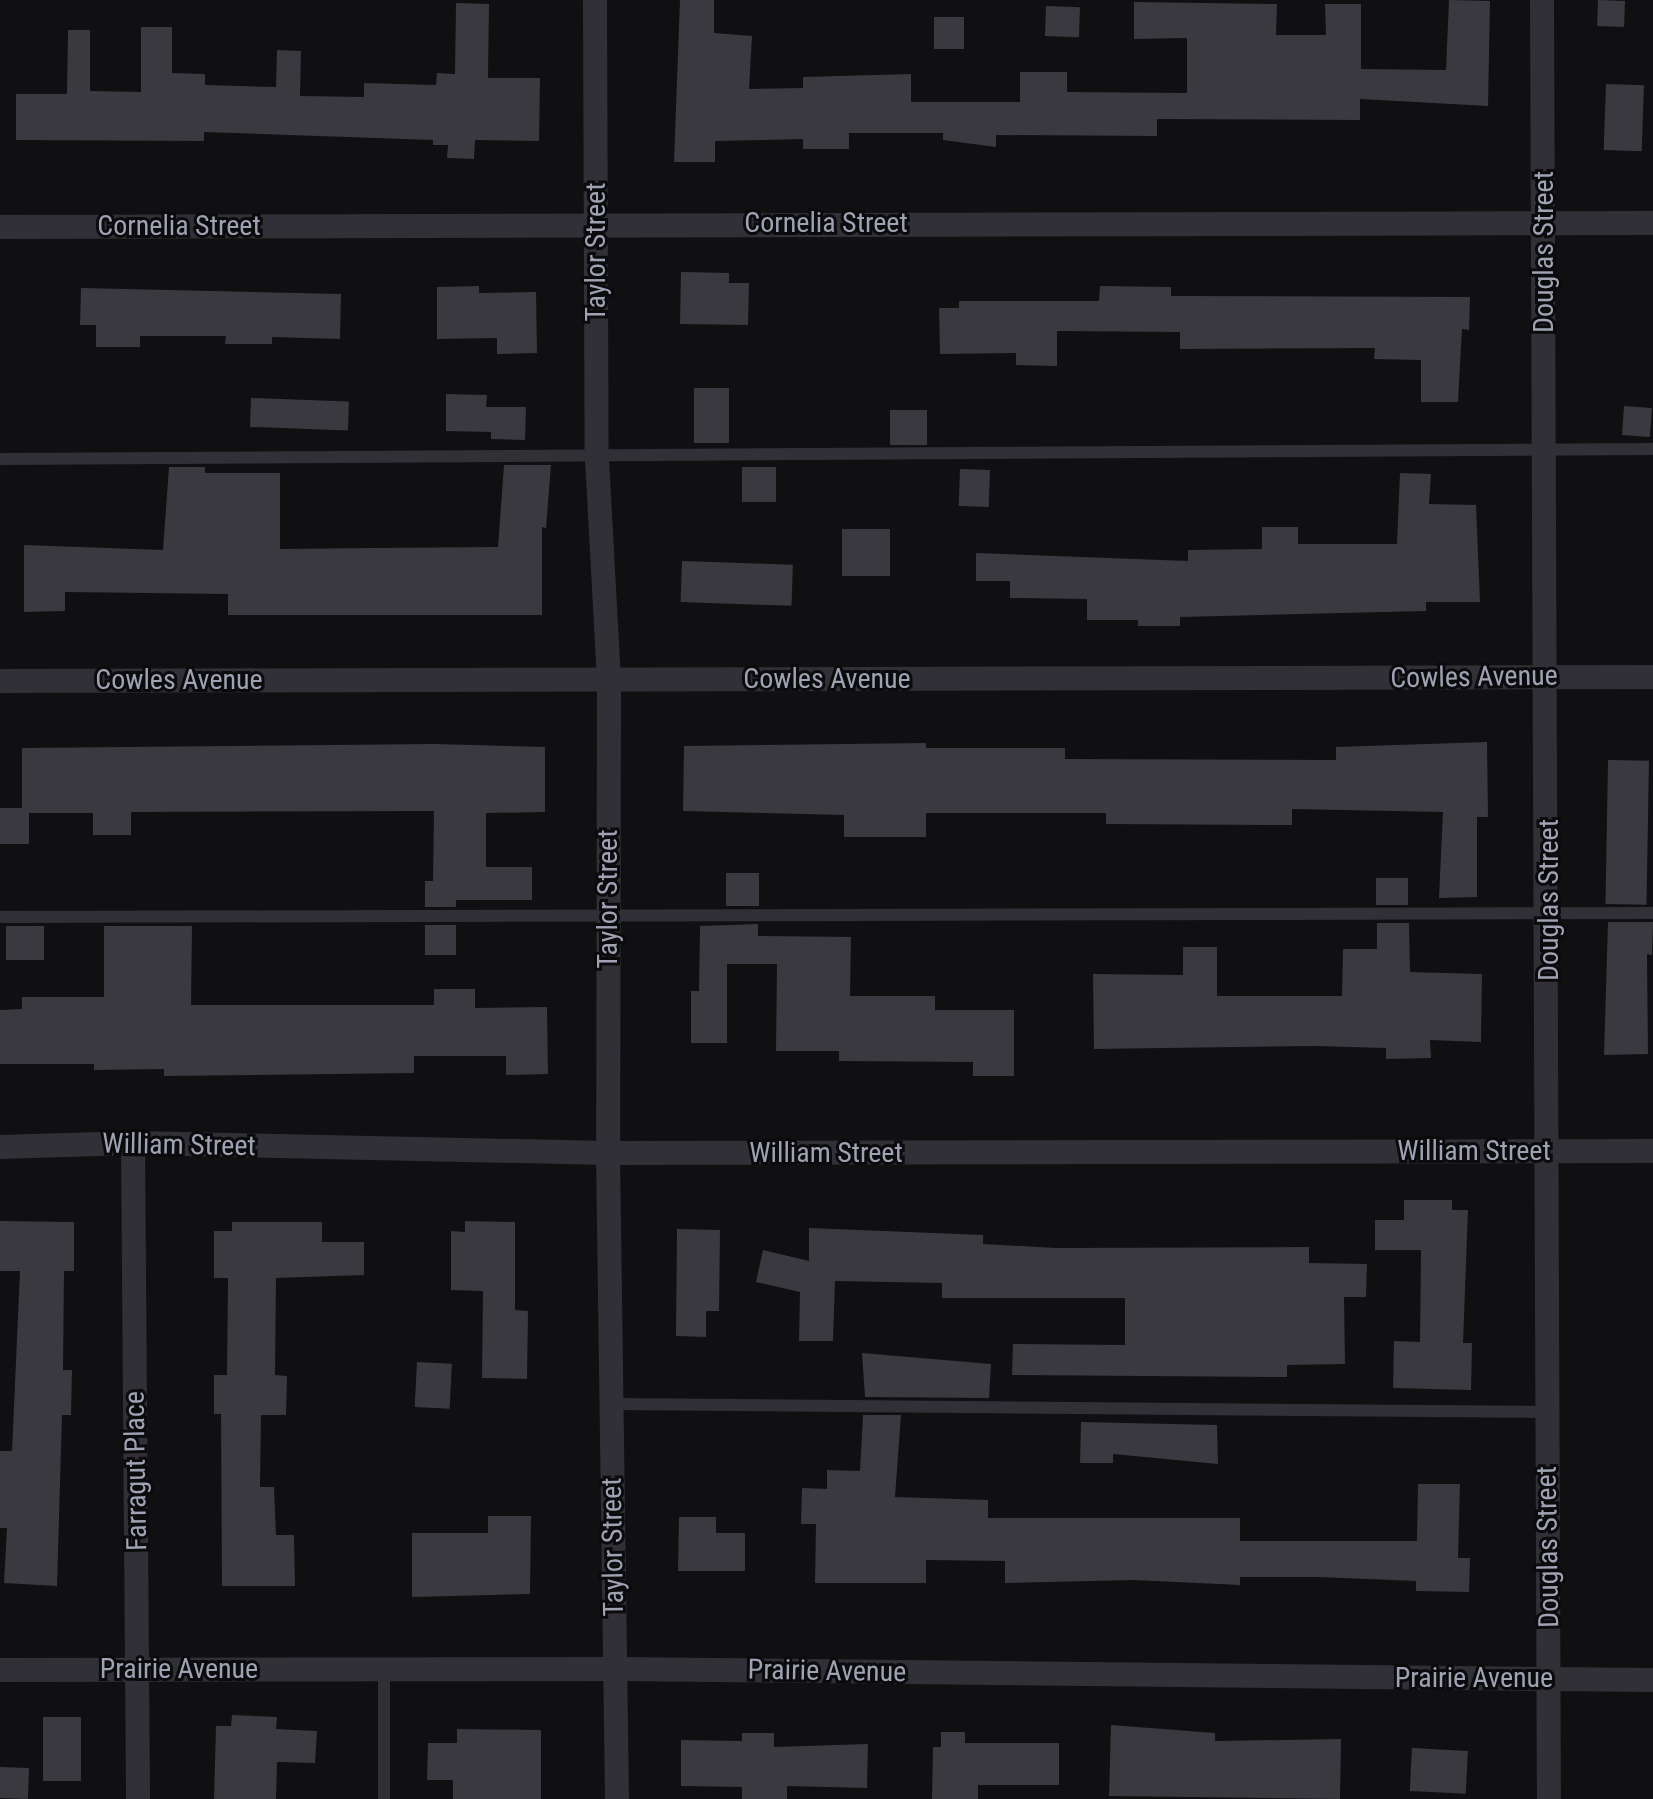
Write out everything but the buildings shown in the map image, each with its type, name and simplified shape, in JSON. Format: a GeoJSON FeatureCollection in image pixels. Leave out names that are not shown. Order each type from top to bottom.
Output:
{"type":"FeatureCollection","features":[{"type":"Feature","properties":{"kind":"street","name":"Taylor Street"},"geometry":{"type":"LineString","coordinates":[[595,0],[597,459],[609,679],[608,1153],[617,1799]]}},
{"type":"Feature","properties":{"kind":"street","name":"Douglas Street"},"geometry":{"type":"LineString","coordinates":[[1542,0],[1550,1151],[1546,1412],[1549,1799]]}},
{"type":"Feature","properties":{"kind":"street","name":"Cornelia Street"},"geometry":{"type":"LineString","coordinates":[[0,227],[596,223],[1653,223]]}},
{"type":"Feature","properties":{"kind":"street","name":"Cowles Avenue"},"geometry":{"type":"LineString","coordinates":[[0,681],[1653,677]]}},
{"type":"Feature","properties":{"kind":"street","name":"William Street"},"geometry":{"type":"LineString","coordinates":[[0,1147],[133,1143],[608,1153],[1653,1151]]}},
{"type":"Feature","properties":{"kind":"street","name":"Farragut Place"},"geometry":{"type":"LineString","coordinates":[[133,1143],[138,1799]]}},
{"type":"Feature","properties":{"kind":"street","name":"Prairie Avenue"},"geometry":{"type":"LineString","coordinates":[[0,1670],[615,1669],[1653,1680]]}},
{"type":"Feature","properties":{"kind":"lane"},"geometry":{"type":"LineString","coordinates":[[0,459],[597,459],[1653,449]]}},
{"type":"Feature","properties":{"kind":"lane"},"geometry":{"type":"LineString","coordinates":[[0,917],[1653,913]]}},
{"type":"Feature","properties":{"kind":"lane"},"geometry":{"type":"LineString","coordinates":[[611,1404],[1546,1412]]}},
{"type":"Feature","properties":{"kind":"lane"},"geometry":{"type":"LineString","coordinates":[[384,1669],[384,1799]]}}]}
